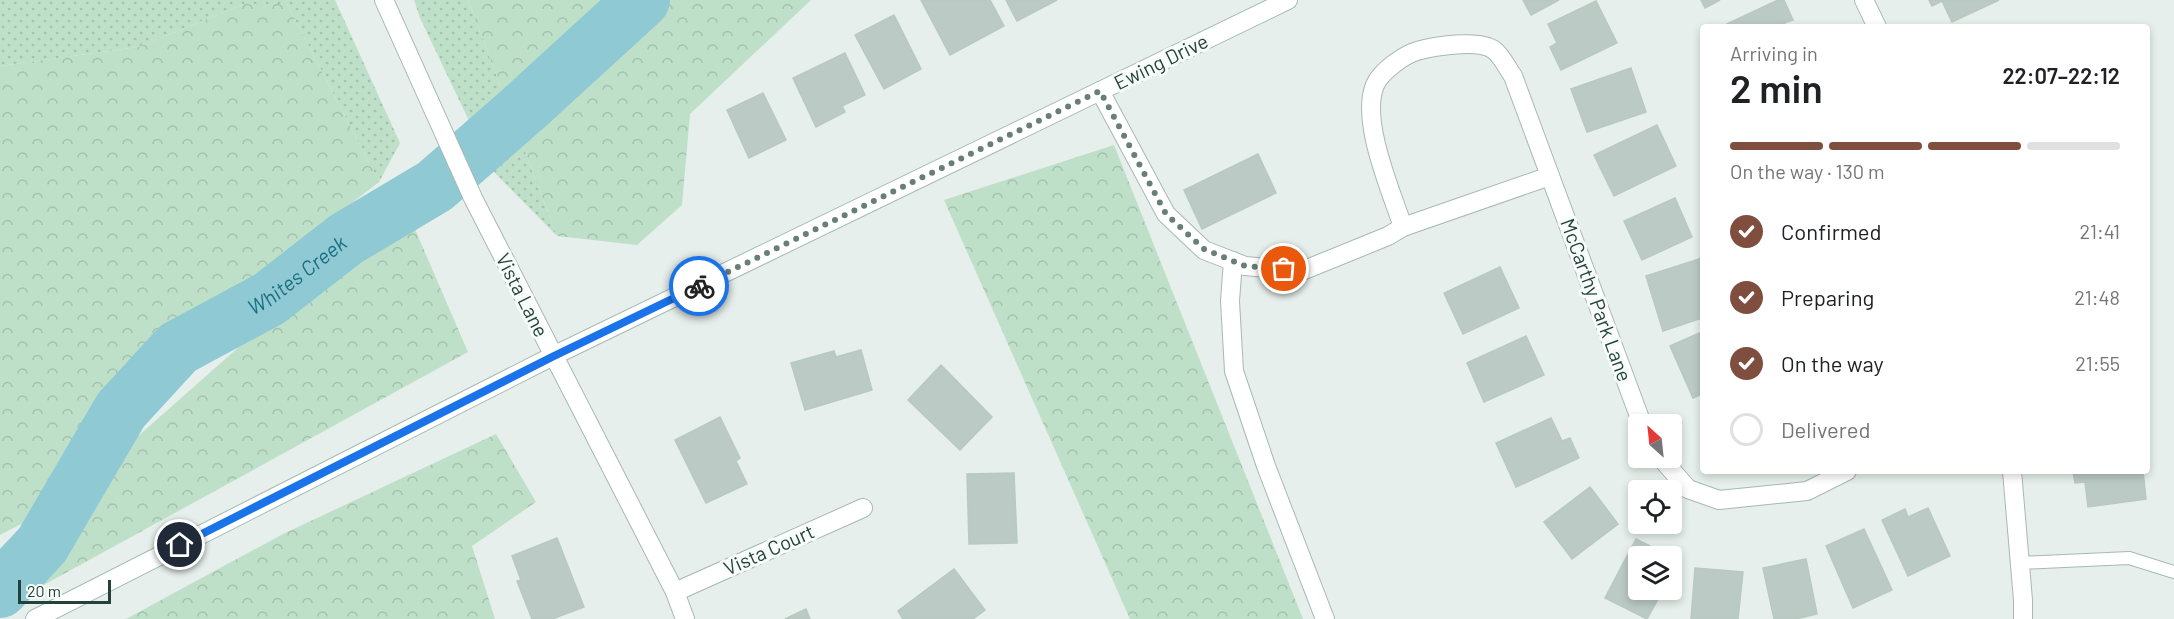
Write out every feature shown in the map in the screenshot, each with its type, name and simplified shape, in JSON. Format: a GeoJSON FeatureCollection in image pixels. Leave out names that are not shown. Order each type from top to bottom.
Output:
{"type":"FeatureCollection","features":[{"type":"Feature","properties":{"kind":"street","name":"Vista Lane"},"geometry":{"type":"LineString","coordinates":[[384,0],[473,198],[675,592],[686,619]]}},
{"type":"Feature","properties":{"kind":"street","name":"Ewing Drive"},"geometry":{"type":"LineString","coordinates":[[35,619],[554,356],[1288,0]]}},
{"type":"Feature","properties":{"kind":"street"},"geometry":{"type":"LineString","coordinates":[[1864,0],[1876,24]]}},
{"type":"Feature","properties":{"kind":"street"},"geometry":{"type":"LineString","coordinates":[[1100,91],[1166,214],[1204,249],[1245,266],[1302,271],[1388,236],[1403,227],[1550,176],[1513,76],[1494,50],[1466,43],[1415,51],[1387,69],[1375,85],[1370,114],[1379,156],[1403,227]]}},
{"type":"Feature","properties":{"kind":"street","name":"McCarthy Park Lane"},"geometry":{"type":"LineString","coordinates":[[1550,176],[1638,414]]}},
{"type":"Feature","properties":{"kind":"street"},"geometry":{"type":"LineString","coordinates":[[1233,261],[1230,301],[1234,371],[1266,466],[1325,619]]}},
{"type":"Feature","properties":{"kind":"street"},"geometry":{"type":"LineString","coordinates":[[1670,468],[1688,489],[1719,500],[1807,491],[1841,474]]}},
{"type":"Feature","properties":{"kind":"street"},"geometry":{"type":"LineString","coordinates":[[2012,474],[2023,619]]}},
{"type":"Feature","properties":{"kind":"street","name":"Vista Court"},"geometry":{"type":"LineString","coordinates":[[675,592],[864,508]]}},
{"type":"Feature","properties":{"kind":"lane"},"geometry":{"type":"LineString","coordinates":[[2020,563],[2129,558],[2174,572]]}},
{"type":"Feature","properties":{"kind":"green space"},"geometry":{"type":"Polygon","coordinates":[[[0,0],[335,0],[400,143],[379,182],[287,4],[244,4],[138,47],[0,66],[0,0]]]}},
{"type":"Feature","properties":{"kind":"green space"},"geometry":{"type":"Polygon","coordinates":[[[414,0],[468,0],[557,236],[493,171],[420,18],[414,0]]]}},
{"type":"Feature","properties":{"kind":"green space"},"geometry":{"type":"Polygon","coordinates":[[[468,0],[811,0],[690,114],[682,205],[637,245],[557,236],[468,0]]]}},
{"type":"Feature","properties":{"kind":"green space"},"geometry":{"type":"Polygon","coordinates":[[[244,4],[287,4],[379,182],[278,260],[125,364],[23,523],[0,535],[0,66],[138,47],[244,4]]]}},
{"type":"Feature","properties":{"kind":"green space"},"geometry":{"type":"Polygon","coordinates":[[[1114,145],[1303,619],[1130,619],[944,200],[1114,145]]]}},
{"type":"Feature","properties":{"kind":"green space"},"geometry":{"type":"Polygon","coordinates":[[[411,220],[468,352],[0,609],[0,596],[29,581],[119,453],[284,307],[411,220]]]}},
{"type":"Feature","properties":{"kind":"green space"},"geometry":{"type":"Polygon","coordinates":[[[496,434],[536,502],[472,546],[495,619],[126,619],[283,534],[496,434]]]}},
{"type":"Feature","properties":{"kind":"building"},"geometry":{"type":"Polygon","coordinates":[[[921,0],[990,0],[1004,26],[950,55],[921,0]]]}},
{"type":"Feature","properties":{"kind":"building"},"geometry":{"type":"Polygon","coordinates":[[[1006,0],[1057,0],[1017,21],[1006,0]]]}},
{"type":"Feature","properties":{"kind":"building"},"geometry":{"type":"Polygon","coordinates":[[[1523,0],[1559,0],[1531,15],[1523,0]]]}},
{"type":"Feature","properties":{"kind":"building"},"geometry":{"type":"Polygon","coordinates":[[[1701,0],[1720,0],[1705,8],[1701,0]]]}},
{"type":"Feature","properties":{"kind":"building"},"geometry":{"type":"Polygon","coordinates":[[[1778,0],[1784,0],[1793,20],[1784,24],[1727,24],[1778,0]]]}},
{"type":"Feature","properties":{"kind":"building"},"geometry":{"type":"Polygon","coordinates":[[[1929,0],[1999,0],[1952,22],[1942,1],[1932,6],[1929,0]]]}},
{"type":"Feature","properties":{"kind":"building"},"geometry":{"type":"Polygon","coordinates":[[[1596,1],[1617,43],[1561,70],[1550,47],[1557,43],[1548,24],[1596,1]]]}},
{"type":"Feature","properties":{"kind":"building"},"geometry":{"type":"Polygon","coordinates":[[[894,15],[921,69],[884,89],[855,35],[894,15]]]}},
{"type":"Feature","properties":{"kind":"building"},"geometry":{"type":"Polygon","coordinates":[[[845,53],[865,95],[842,106],[845,112],[816,127],[793,78],[845,53]]]}},
{"type":"Feature","properties":{"kind":"building"},"geometry":{"type":"Polygon","coordinates":[[[1631,68],[1646,112],[1587,132],[1571,89],[1631,68]]]}},
{"type":"Feature","properties":{"kind":"building"},"geometry":{"type":"Polygon","coordinates":[[[763,93],[786,140],[749,158],[727,110],[763,93]]]}},
{"type":"Feature","properties":{"kind":"building"},"geometry":{"type":"Polygon","coordinates":[[[1657,125],[1676,166],[1614,196],[1594,155],[1657,125]]]}},
{"type":"Feature","properties":{"kind":"building"},"geometry":{"type":"Polygon","coordinates":[[[1258,154],[1276,193],[1202,229],[1184,190],[1258,154]]]}},
{"type":"Feature","properties":{"kind":"building"},"geometry":{"type":"Polygon","coordinates":[[[1675,198],[1692,237],[1642,260],[1624,221],[1675,198]]]}},
{"type":"Feature","properties":{"kind":"building"},"geometry":{"type":"Polygon","coordinates":[[[1700,259],[1700,319],[1663,331],[1646,276],[1700,259]]]}},
{"type":"Feature","properties":{"kind":"building"},"geometry":{"type":"Polygon","coordinates":[[[1500,267],[1519,308],[1463,334],[1444,293],[1500,267]]]}},
{"type":"Feature","properties":{"kind":"building"},"geometry":{"type":"Polygon","coordinates":[[[1700,333],[1700,395],[1693,398],[1670,346],[1700,333]]]}},
{"type":"Feature","properties":{"kind":"building"},"geometry":{"type":"Polygon","coordinates":[[[1526,336],[1544,375],[1484,402],[1467,363],[1526,336]]]}},
{"type":"Feature","properties":{"kind":"building"},"geometry":{"type":"Polygon","coordinates":[[[861,350],[872,390],[805,410],[791,363],[834,351],[836,357],[861,350]]]}},
{"type":"Feature","properties":{"kind":"building"},"geometry":{"type":"Polygon","coordinates":[[[941,365],[992,417],[960,450],[908,400],[941,365]]]}},
{"type":"Feature","properties":{"kind":"building"},"geometry":{"type":"Polygon","coordinates":[[[720,417],[740,458],[736,461],[747,484],[706,503],[675,440],[720,417]]]}},
{"type":"Feature","properties":{"kind":"building"},"geometry":{"type":"Polygon","coordinates":[[[1551,418],[1562,441],[1570,438],[1579,458],[1516,487],[1496,443],[1551,418]]]}},
{"type":"Feature","properties":{"kind":"building"},"geometry":{"type":"Polygon","coordinates":[[[1014,473],[1017,543],[969,544],[967,474],[1014,473]]]}},
{"type":"Feature","properties":{"kind":"building"},"geometry":{"type":"Polygon","coordinates":[[[2074,474],[2143,474],[2146,499],[2088,507],[2085,482],[2075,483],[2074,474]]]}},
{"type":"Feature","properties":{"kind":"building"},"geometry":{"type":"Polygon","coordinates":[[[1590,487],[1618,524],[1572,559],[1544,522],[1590,487]]]}},
{"type":"Feature","properties":{"kind":"building"},"geometry":{"type":"Polygon","coordinates":[[[1928,508],[1950,556],[1908,576],[1882,520],[1905,509],[1908,517],[1928,508]]]}},
{"type":"Feature","properties":{"kind":"building"},"geometry":{"type":"Polygon","coordinates":[[[1864,529],[1892,590],[1853,608],[1826,546],[1864,529]]]}},
{"type":"Feature","properties":{"kind":"building"},"geometry":{"type":"Polygon","coordinates":[[[557,538],[584,607],[552,619],[532,619],[517,581],[521,580],[512,556],[557,538]]]}},
{"type":"Feature","properties":{"kind":"building"},"geometry":{"type":"Polygon","coordinates":[[[1636,539],[1650,546],[1632,546],[1636,539]]]}},
{"type":"Feature","properties":{"kind":"building"},"geometry":{"type":"Polygon","coordinates":[[[1628,554],[1628,600],[1657,600],[1647,619],[1605,598],[1628,554]]]}},
{"type":"Feature","properties":{"kind":"building"},"geometry":{"type":"Polygon","coordinates":[[[1806,559],[1817,614],[1796,619],[1774,619],[1763,568],[1806,559]]]}},
{"type":"Feature","properties":{"kind":"building"},"geometry":{"type":"Polygon","coordinates":[[[1695,568],[1743,572],[1738,619],[1691,619],[1695,568]]]}},
{"type":"Feature","properties":{"kind":"building"},"geometry":{"type":"Polygon","coordinates":[[[954,569],[985,610],[973,619],[903,619],[898,611],[954,569]]]}},
{"type":"Feature","properties":{"kind":"building"},"geometry":{"type":"Polygon","coordinates":[[[806,609],[810,619],[785,619],[806,609]]]}},
{"type":"Feature","properties":{"kind":"waterway","name":"Whites Creek"},"geometry":{"type":"LineString","coordinates":[[0,590],[42,545],[121,410],[178,348],[269,299],[346,239],[435,186],[642,0]]}},
{"type":"Feature","properties":{"kind":"way so far"},"geometry":{"type":"LineString","coordinates":[[699,286],[1100,91],[1166,214],[1204,249],[1245,266],[1284,269]]}},
{"type":"Feature","properties":{"kind":"route"},"geometry":{"type":"LineString","coordinates":[[180,545],[554,356],[699,286]]}}]}
